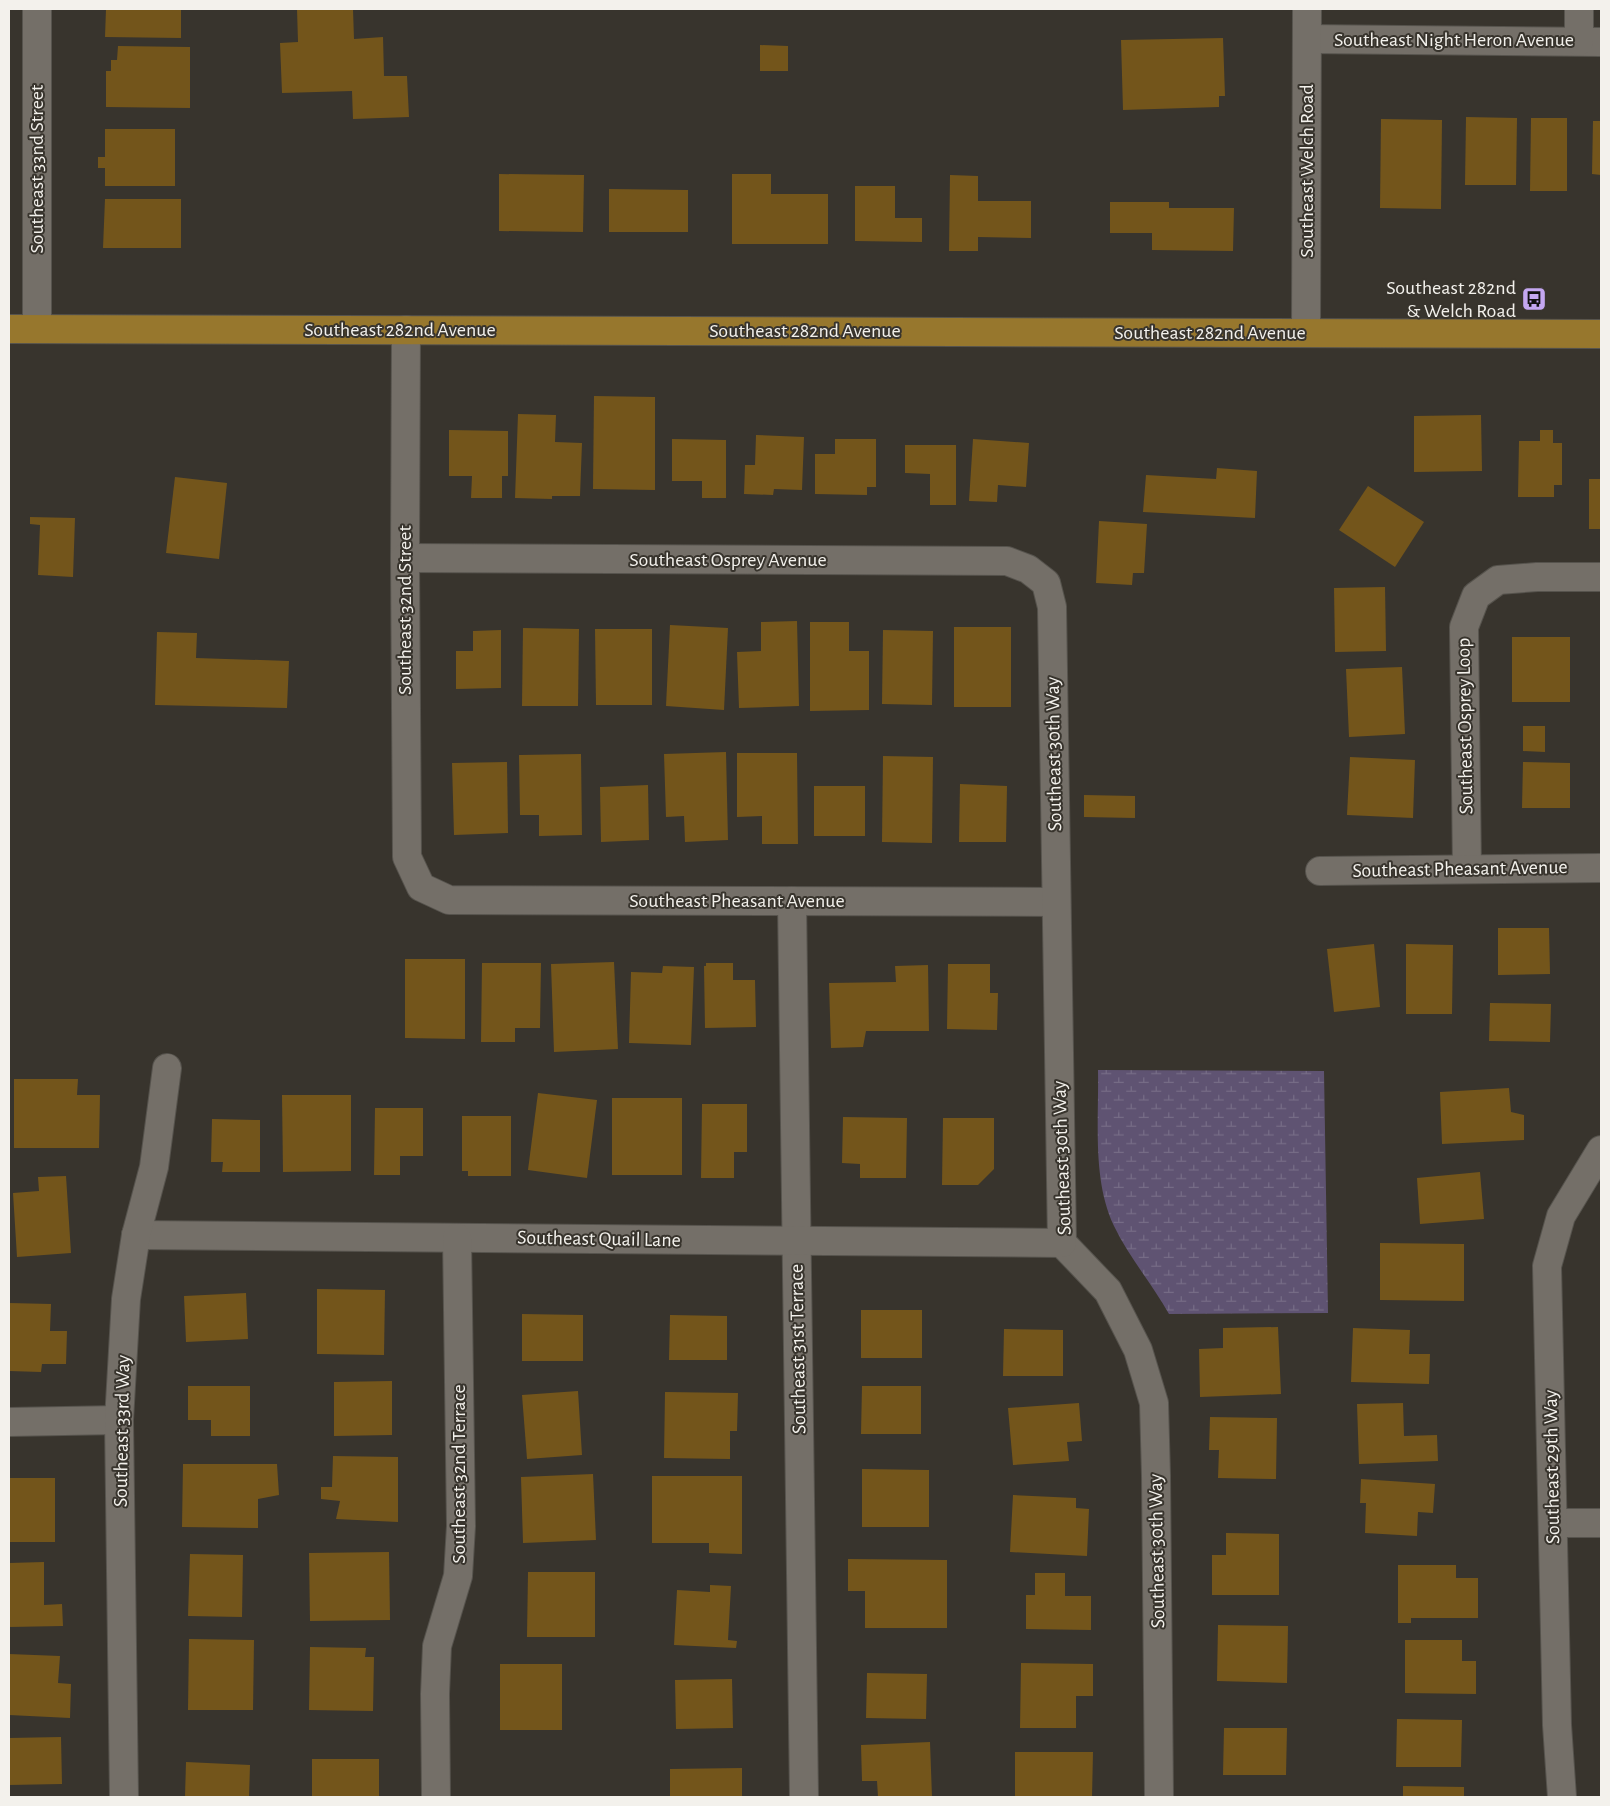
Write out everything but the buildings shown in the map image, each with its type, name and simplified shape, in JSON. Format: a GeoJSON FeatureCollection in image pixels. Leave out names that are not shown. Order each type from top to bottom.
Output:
{"type":"FeatureCollection","features":[{"type":"Feature","properties":{"kind":"main road","name":"Southeast 282nd Avenue"},"geometry":{"type":"LineString","coordinates":[[9,329],[1601,334]]}},
{"type":"Feature","properties":{"kind":"street","name":"Southeast 33nd Street"},"geometry":{"type":"LineString","coordinates":[[37,9],[37,329]]}},
{"type":"Feature","properties":{"kind":"street","name":"Southeast Welch Road"},"geometry":{"type":"LineString","coordinates":[[1306,333],[1307,9]]}},
{"type":"Feature","properties":{"kind":"street"},"geometry":{"type":"LineString","coordinates":[[1578,9],[1590,42]]}},
{"type":"Feature","properties":{"kind":"street","name":"Southeast Night Heron Avenue"},"geometry":{"type":"LineString","coordinates":[[1307,39],[1590,42]]}},
{"type":"Feature","properties":{"kind":"street","name":"Southeast 32nd Street"},"geometry":{"type":"LineString","coordinates":[[406,330],[407,857],[421,887]]}},
{"type":"Feature","properties":{"kind":"street","name":"Southeast Osprey Avenue"},"geometry":{"type":"LineString","coordinates":[[405,558],[1007,561],[1028,569],[1046,583]]}},
{"type":"Feature","properties":{"kind":"street","name":"Southeast Osprey Loop"},"geometry":{"type":"LineString","coordinates":[[1467,869],[1464,627],[1476,596],[1498,580],[1537,577],[1601,577]]}},
{"type":"Feature","properties":{"kind":"street","name":"Southeast 30th Way"},"geometry":{"type":"LineString","coordinates":[[1046,583],[1052,607],[1062,1243],[1108,1291],[1138,1350],[1154,1403],[1159,1797]]}},
{"type":"Feature","properties":{"kind":"street","name":"Southeast Pheasant Avenue"},"geometry":{"type":"LineString","coordinates":[[1320,871],[1601,868]]}},
{"type":"Feature","properties":{"kind":"street","name":"Southeast Pheasant Avenue"},"geometry":{"type":"LineString","coordinates":[[421,887],[449,900],[1056,902]]}},
{"type":"Feature","properties":{"kind":"street","name":"Southeast 31st Terrace"},"geometry":{"type":"LineString","coordinates":[[792,902],[804,1797]]}},
{"type":"Feature","properties":{"kind":"street","name":"Southeast 33rd Way"},"geometry":{"type":"LineString","coordinates":[[124,1797],[119,1420],[126,1299],[136,1235],[154,1168],[167,1068]]}},
{"type":"Feature","properties":{"kind":"street","name":"Southeast 29th Way"},"geometry":{"type":"LineString","coordinates":[[1562,1797],[1557,1725],[1547,1266],[1561,1216],[1601,1150]]}},
{"type":"Feature","properties":{"kind":"street","name":"Southeast Quail Lane"},"geometry":{"type":"LineString","coordinates":[[136,1235],[1062,1243]]}},
{"type":"Feature","properties":{"kind":"street","name":"Southeast 32nd Terrace"},"geometry":{"type":"LineString","coordinates":[[436,1797],[435,1694],[437,1646],[458,1576],[461,1526],[457,1238]]}},
{"type":"Feature","properties":{"kind":"street"},"geometry":{"type":"LineString","coordinates":[[9,1422],[119,1420]]}},
{"type":"Feature","properties":{"kind":"street"},"geometry":{"type":"LineString","coordinates":[[1553,1524],[1601,1523]]}},
{"type":"Feature","properties":{"kind":"green space"},"geometry":{"type":"Polygon","coordinates":[[[1098,1070],[1324,1071],[1328,1313],[1169,1314],[1120,1237],[1107,1208],[1102,1189],[1098,1150],[1098,1070]]]}},
{"type":"Feature","properties":{"kind":"place","name":"Southeast 282nd & Welch Road"},"geometry":{"type":"Point","coordinates":[1534,299]}}]}
